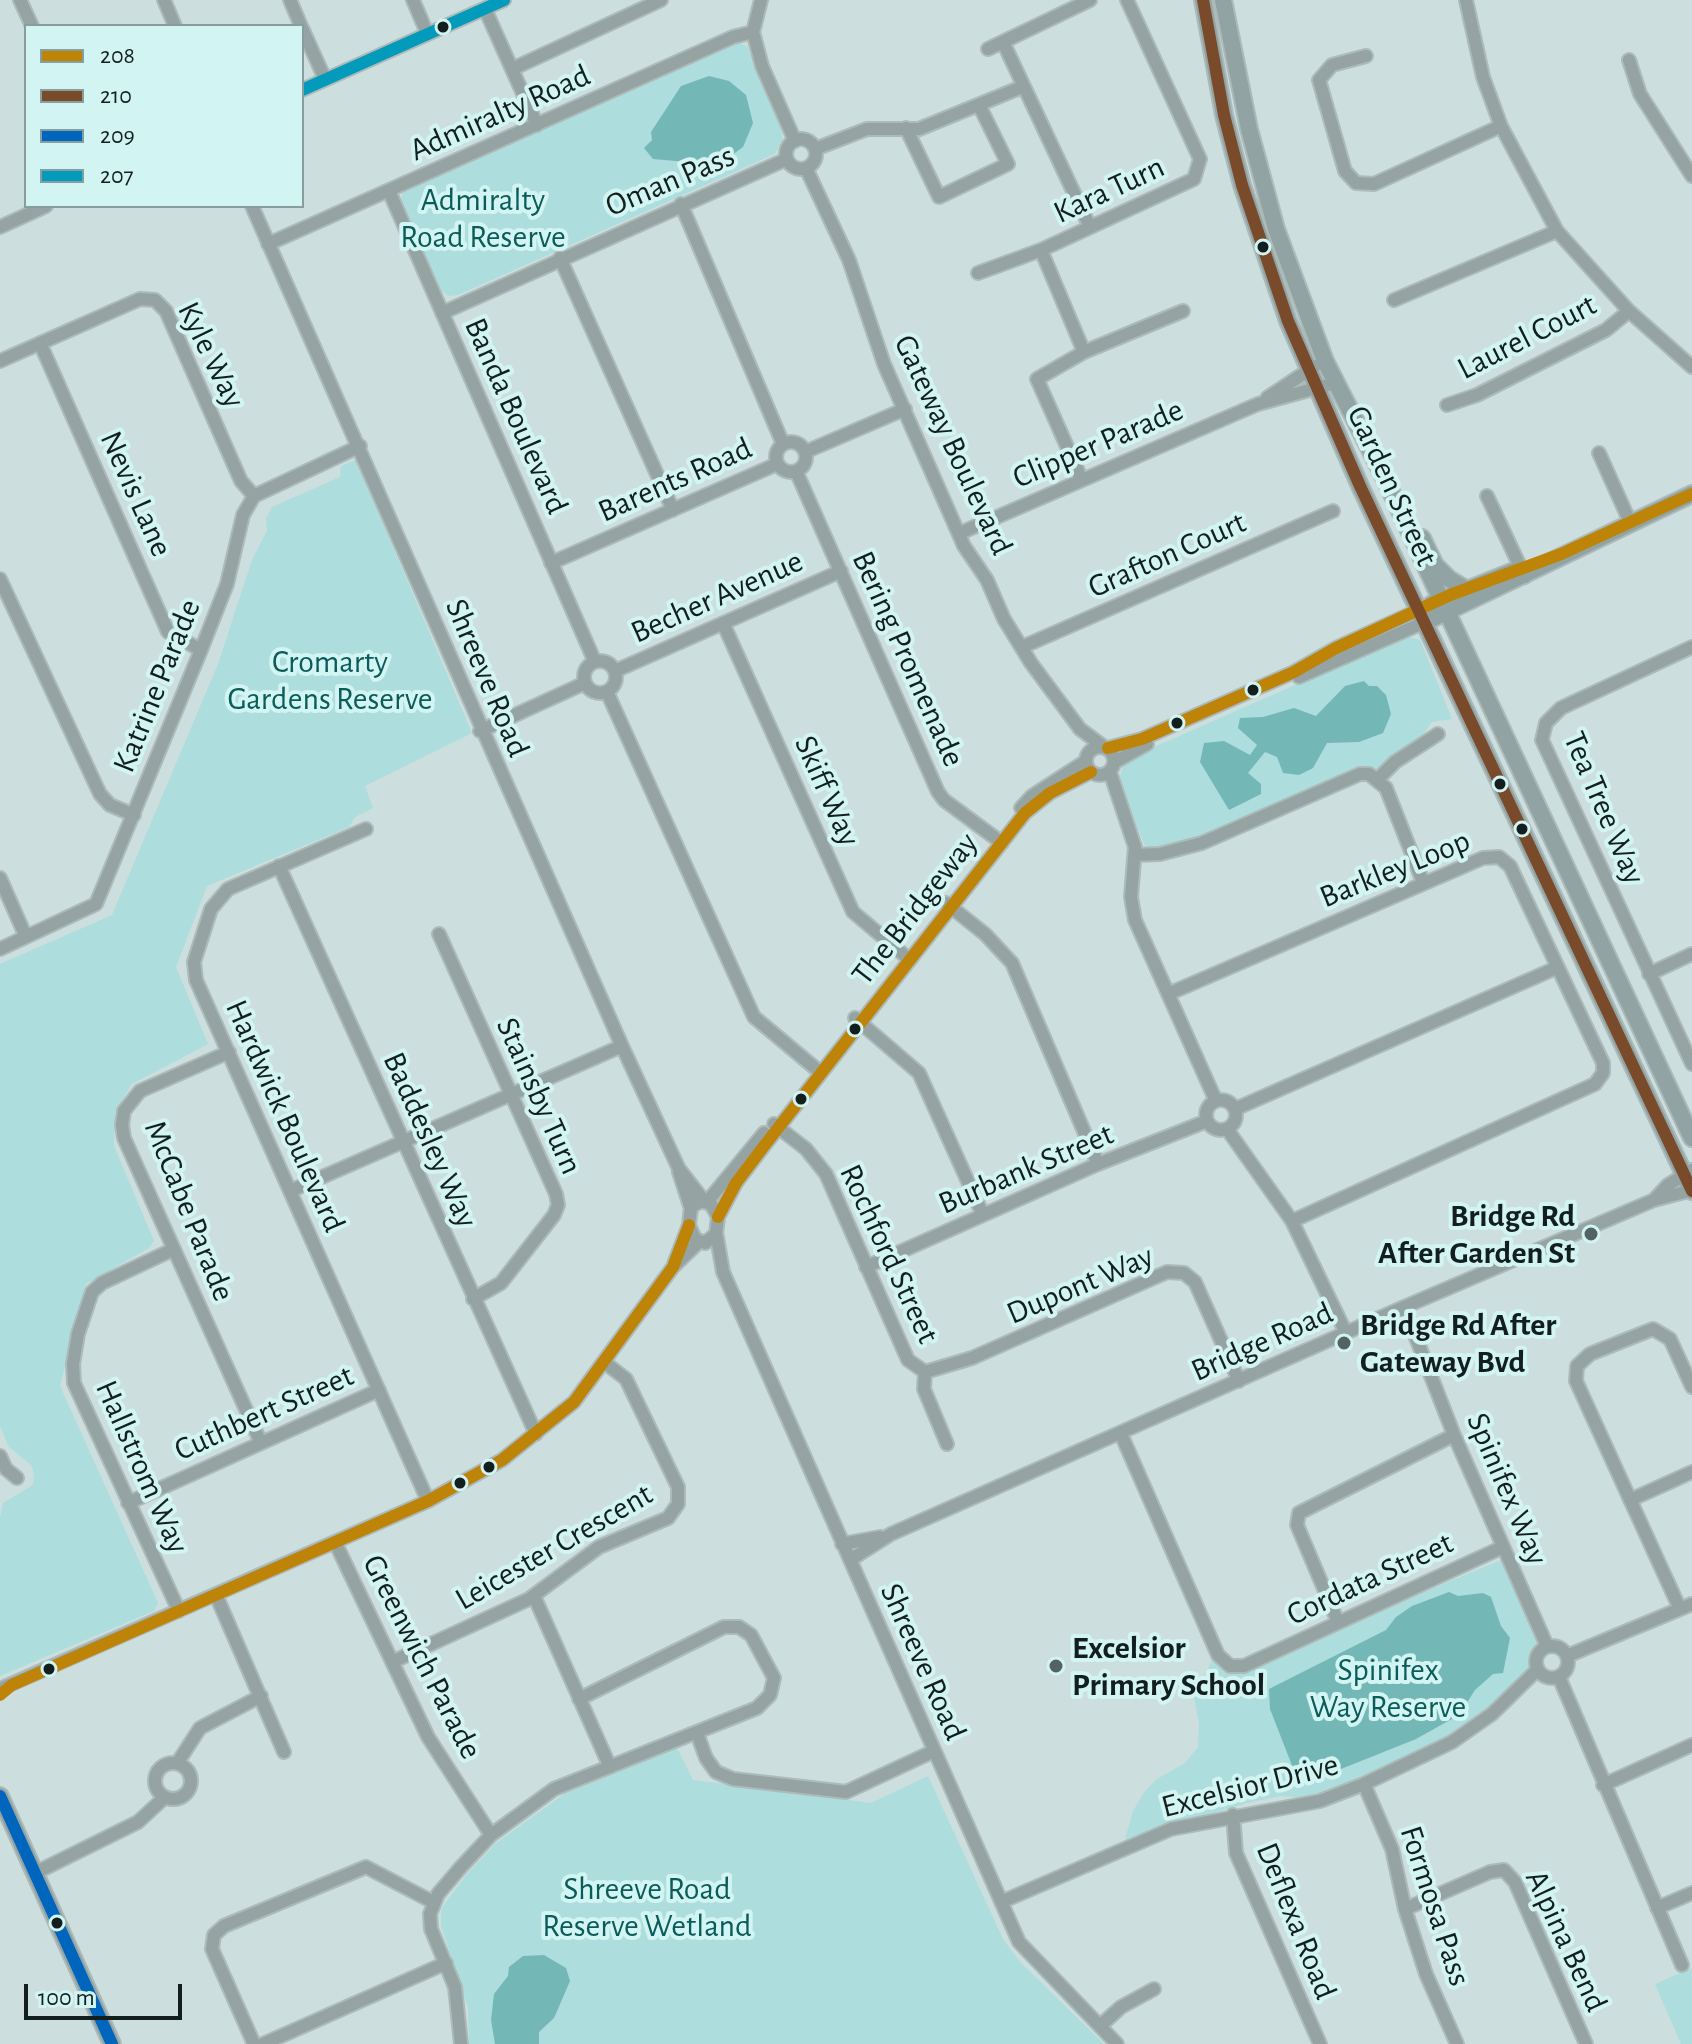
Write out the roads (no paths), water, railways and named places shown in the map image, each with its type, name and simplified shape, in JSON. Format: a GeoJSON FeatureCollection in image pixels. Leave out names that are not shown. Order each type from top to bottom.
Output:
{"type":"FeatureCollection","features":[{"type":"Feature","properties":{"kind":"main road","name":"Garden Street"},"geometry":{"type":"LineString","coordinates":[[1203,0],[1224,115],[1242,185],[1288,321],[1422,616],[1688,1172],[1692,1190]]}},
{"type":"Feature","properties":{"kind":"main road","name":"Garden Street"},"geometry":{"type":"LineString","coordinates":[[1223,0],[1245,114],[1276,229],[1325,361],[1386,481],[1692,1138]]}},
{"type":"Feature","properties":{"kind":"main road"},"geometry":{"type":"LineString","coordinates":[[1386,481],[1402,496],[1435,565],[1449,579],[1467,590]]}},
{"type":"Feature","properties":{"kind":"main road"},"geometry":{"type":"LineString","coordinates":[[1443,607],[1467,590],[1523,572],[1692,494]]}},
{"type":"Feature","properties":{"kind":"main road"},"geometry":{"type":"LineString","coordinates":[[1458,637],[1468,612],[1523,572]]}},
{"type":"Feature","properties":{"kind":"main road"},"geometry":{"type":"LineString","coordinates":[[1443,607],[1489,594]]}},
{"type":"Feature","properties":{"kind":"main road","name":"The Bridgeway"},"geometry":{"type":"LineString","coordinates":[[1422,616],[1443,607]]}},
{"type":"Feature","properties":{"kind":"main road"},"geometry":{"type":"LineString","coordinates":[[2,1807],[112,2044]]}},
{"type":"Feature","properties":{"kind":"street"},"geometry":{"type":"LineString","coordinates":[[20,0],[31,24]]}},
{"type":"Feature","properties":{"kind":"street"},"geometry":{"type":"LineString","coordinates":[[164,0],[174,24]]}},
{"type":"Feature","properties":{"kind":"street"},"geometry":{"type":"LineString","coordinates":[[290,0],[301,24]]}},
{"type":"Feature","properties":{"kind":"street"},"geometry":{"type":"LineString","coordinates":[[413,0],[427,33]]}},
{"type":"Feature","properties":{"kind":"street"},"geometry":{"type":"LineString","coordinates":[[304,89],[504,0]]}},
{"type":"Feature","properties":{"kind":"street"},"geometry":{"type":"LineString","coordinates":[[512,69],[661,0]]}},
{"type":"Feature","properties":{"kind":"street"},"geometry":{"type":"LineString","coordinates":[[761,0],[753,32],[762,66],[795,141]]}},
{"type":"Feature","properties":{"kind":"street"},"geometry":{"type":"LineString","coordinates":[[988,49],[1090,0]]}},
{"type":"Feature","properties":{"kind":"street","name":"Kara Turn"},"geometry":{"type":"LineString","coordinates":[[1084,352],[1041,250],[1194,179],[1200,159],[1127,0]]}},
{"type":"Feature","properties":{"kind":"street"},"geometry":{"type":"LineString","coordinates":[[1466,0],[1483,77],[1501,126],[1557,231],[1629,311],[1692,367]]}},
{"type":"Feature","properties":{"kind":"street"},"geometry":{"type":"LineString","coordinates":[[485,9],[537,125]]}},
{"type":"Feature","properties":{"kind":"street"},"geometry":{"type":"LineString","coordinates":[[304,32],[325,79]]}},
{"type":"Feature","properties":{"kind":"street","name":"Admiralty Road"},"geometry":{"type":"LineString","coordinates":[[268,244],[733,37],[753,32]]}},
{"type":"Feature","properties":{"kind":"street"},"geometry":{"type":"LineString","coordinates":[[1003,42],[1090,227]]}},
{"type":"Feature","properties":{"kind":"street"},"geometry":{"type":"LineString","coordinates":[[1366,56],[1332,65],[1319,80],[1345,171],[1356,183],[1374,184],[1501,126]]}},
{"type":"Feature","properties":{"kind":"street"},"geometry":{"type":"LineString","coordinates":[[1629,60],[1640,94],[1692,176]]}},
{"type":"Feature","properties":{"kind":"street"},"geometry":{"type":"LineString","coordinates":[[815,149],[867,129],[919,129],[980,107],[1022,87]]}},
{"type":"Feature","properties":{"kind":"street"},"geometry":{"type":"LineString","coordinates":[[906,128],[939,197],[1008,164],[980,107]]}},
{"type":"Feature","properties":{"kind":"street"},"geometry":{"type":"LineString","coordinates":[[803,139],[815,149],[816,158],[806,168],[792,165],[787,159],[787,150],[795,141],[803,139]]}},
{"type":"Feature","properties":{"kind":"street","name":"Oman Pass"},"geometry":{"type":"LineString","coordinates":[[442,313],[787,159]]}},
{"type":"Feature","properties":{"kind":"street","name":"Gateway Boulevard"},"geometry":{"type":"LineString","coordinates":[[806,168],[849,260],[884,364],[960,533],[1022,647],[1080,729],[1106,748]]}},
{"type":"Feature","properties":{"kind":"street","name":"Banda Boulevard"},"geometry":{"type":"LineString","coordinates":[[389,191],[595,662]]}},
{"type":"Feature","properties":{"kind":"street"},"geometry":{"type":"LineString","coordinates":[[681,204],[783,444]]}},
{"type":"Feature","properties":{"kind":"street"},"geometry":{"type":"LineString","coordinates":[[0,227],[42,208]]}},
{"type":"Feature","properties":{"kind":"street","name":"Shreeve Road"},"geometry":{"type":"LineString","coordinates":[[253,208],[360,446],[480,731],[679,1169],[691,1209],[689,1225],[723,1272],[1019,1942],[1117,2044]]}},
{"type":"Feature","properties":{"kind":"street"},"geometry":{"type":"LineString","coordinates":[[1394,300],[1557,231]]}},
{"type":"Feature","properties":{"kind":"street"},"geometry":{"type":"LineString","coordinates":[[978,273],[1041,250]]}},
{"type":"Feature","properties":{"kind":"street"},"geometry":{"type":"LineString","coordinates":[[560,258],[673,510]]}},
{"type":"Feature","properties":{"kind":"street","name":"Kyle Way"},"geometry":{"type":"LineString","coordinates":[[0,361],[140,299],[155,300],[166,311],[241,481],[254,496]]}},
{"type":"Feature","properties":{"kind":"street"},"geometry":{"type":"LineString","coordinates":[[1081,478],[1037,379],[1084,352],[1183,311]]}},
{"type":"Feature","properties":{"kind":"street","name":"Laurel Court"},"geometry":{"type":"LineString","coordinates":[[1447,405],[1477,395],[1606,330],[1629,311]]}},
{"type":"Feature","properties":{"kind":"street","name":"Nevis Lane"},"geometry":{"type":"LineString","coordinates":[[40,343],[168,632],[201,650]]}},
{"type":"Feature","properties":{"kind":"street","name":"Clipper Parade"},"geometry":{"type":"LineString","coordinates":[[1258,404],[1325,361]]}},
{"type":"Feature","properties":{"kind":"street","name":"Clipper Parade"},"geometry":{"type":"LineString","coordinates":[[960,533],[1081,478],[1258,404],[1335,383]]}},
{"type":"Feature","properties":{"kind":"street"},"geometry":{"type":"LineString","coordinates":[[805,452],[905,409]]}},
{"type":"Feature","properties":{"kind":"street"},"geometry":{"type":"LineString","coordinates":[[796,443],[805,452],[804,464],[796,471],[783,470],[777,464],[776,453],[783,444],[796,443]]}},
{"type":"Feature","properties":{"kind":"street"},"geometry":{"type":"LineString","coordinates":[[254,496],[284,479],[360,446]]}},
{"type":"Feature","properties":{"kind":"street"},"geometry":{"type":"LineString","coordinates":[[1599,453],[1630,522]]}},
{"type":"Feature","properties":{"kind":"street","name":"Barents Road"},"geometry":{"type":"LineString","coordinates":[[551,563],[777,464]]}},
{"type":"Feature","properties":{"kind":"street","name":"Bering Promenade"},"geometry":{"type":"LineString","coordinates":[[796,471],[938,792],[999,841]]}},
{"type":"Feature","properties":{"kind":"street","name":"Katrine Parade"},"geometry":{"type":"LineString","coordinates":[[0,949],[96,904],[227,584],[243,515],[254,496]]}},
{"type":"Feature","properties":{"kind":"street"},"geometry":{"type":"LineString","coordinates":[[1487,496],[1523,572]]}},
{"type":"Feature","properties":{"kind":"street","name":"Grafton Court"},"geometry":{"type":"LineString","coordinates":[[1022,647],[1333,511]]}},
{"type":"Feature","properties":{"kind":"street","name":"Becher Avenue"},"geometry":{"type":"LineString","coordinates":[[615,671],[841,571]]}},
{"type":"Feature","properties":{"kind":"street"},"geometry":{"type":"LineString","coordinates":[[0,579],[100,794],[110,805],[134,815]]}},
{"type":"Feature","properties":{"kind":"street","name":"The Bridgeway"},"geometry":{"type":"LineString","coordinates":[[1090,766],[1094,748],[1142,739],[1294,672],[1336,648],[1422,616]]}},
{"type":"Feature","properties":{"kind":"street","name":"The Bridgeway"},"geometry":{"type":"LineString","coordinates":[[718,1217],[736,1183],[775,1125],[999,841],[1033,806],[1090,766],[1113,767],[1138,748],[1422,616]]}},
{"type":"Feature","properties":{"kind":"street","name":"Skiff Way"},"geometry":{"type":"LineString","coordinates":[[723,623],[853,912],[907,958]]}},
{"type":"Feature","properties":{"kind":"street","name":"Tea Tree Way"},"geometry":{"type":"LineString","coordinates":[[1692,647],[1561,708],[1552,715],[1543,730],[1542,740],[1692,1064]]}},
{"type":"Feature","properties":{"kind":"street"},"geometry":{"type":"LineString","coordinates":[[595,662],[606,662],[615,671],[616,681],[607,692],[594,692],[585,683],[585,670],[595,662]]}},
{"type":"Feature","properties":{"kind":"street"},"geometry":{"type":"LineString","coordinates":[[480,731],[585,683]]}},
{"type":"Feature","properties":{"kind":"street"},"geometry":{"type":"LineString","coordinates":[[607,692],[751,1012],[759,1023],[818,1070]]}},
{"type":"Feature","properties":{"kind":"street","name":"Gateway Boulevard"},"geometry":{"type":"LineString","coordinates":[[1080,729],[1090,766],[1120,803]]}},
{"type":"Feature","properties":{"kind":"street"},"geometry":{"type":"LineString","coordinates":[[1378,779],[1395,762],[1438,734]]}},
{"type":"Feature","properties":{"kind":"street"},"geometry":{"type":"LineString","coordinates":[[1106,748],[1113,767]]}},
{"type":"Feature","properties":{"kind":"street","name":"Gateway Boulevard"},"geometry":{"type":"LineString","coordinates":[[1113,767],[1120,803],[1132,831],[1135,855],[1131,897],[1135,920],[1216,1101]]}},
{"type":"Feature","properties":{"kind":"street"},"geometry":{"type":"LineString","coordinates":[[1135,855],[1160,854],[1202,843],[1360,774],[1378,779],[1386,788],[1423,882]]}},
{"type":"Feature","properties":{"kind":"street","name":"Hardwick Boulevard"},"geometry":{"type":"LineString","coordinates":[[366,829],[228,889],[219,898],[196,950],[196,980],[428,1501]]}},
{"type":"Feature","properties":{"kind":"street","name":"Barkley Loop"},"geometry":{"type":"LineString","coordinates":[[1168,994],[1483,858],[1499,857],[1510,866],[1603,1063],[1603,1073],[1595,1084],[1292,1221]]}},
{"type":"Feature","properties":{"kind":"street","name":"Baddesley Way"},"geometry":{"type":"LineString","coordinates":[[279,866],[536,1434]]}},
{"type":"Feature","properties":{"kind":"street"},"geometry":{"type":"LineString","coordinates":[[0,878],[26,937]]}},
{"type":"Feature","properties":{"kind":"street"},"geometry":{"type":"LineString","coordinates":[[949,905],[985,934],[1012,963],[1098,1164]]}},
{"type":"Feature","properties":{"kind":"street","name":"Stainsby Turn"},"geometry":{"type":"LineString","coordinates":[[439,934],[556,1194],[558,1205],[554,1215],[501,1283],[473,1299]]}},
{"type":"Feature","properties":{"kind":"street"},"geometry":{"type":"LineString","coordinates":[[1649,974],[1692,954]]}},
{"type":"Feature","properties":{"kind":"street"},"geometry":{"type":"LineString","coordinates":[[1235,1109],[1556,968]]}},
{"type":"Feature","properties":{"kind":"street"},"geometry":{"type":"LineString","coordinates":[[858,1021],[919,1073],[983,1215]]}},
{"type":"Feature","properties":{"kind":"street"},"geometry":{"type":"LineString","coordinates":[[290,1191],[622,1046]]}},
{"type":"Feature","properties":{"kind":"street","name":"McCabe Parade"},"geometry":{"type":"LineString","coordinates":[[229,1052],[140,1091],[124,1111],[124,1138],[261,1443]]}},
{"type":"Feature","properties":{"kind":"street"},"geometry":{"type":"LineString","coordinates":[[1216,1101],[1227,1101],[1235,1109],[1236,1119],[1227,1129],[1217,1129],[1207,1121],[1207,1111],[1216,1101]]}},
{"type":"Feature","properties":{"kind":"street","name":"Burbank Street"},"geometry":{"type":"LineString","coordinates":[[866,1267],[1098,1164],[1207,1121]]}},
{"type":"Feature","properties":{"kind":"street","name":"The Bridgeway"},"geometry":{"type":"LineString","coordinates":[[706,1201],[775,1125]]}},
{"type":"Feature","properties":{"kind":"street","name":"Rochford Street"},"geometry":{"type":"LineString","coordinates":[[775,1125],[806,1149],[826,1174],[908,1360],[925,1372]]}},
{"type":"Feature","properties":{"kind":"street"},"geometry":{"type":"LineString","coordinates":[[1227,1129],[1292,1221],[1346,1333]]}},
{"type":"Feature","properties":{"kind":"street","name":"Shreeve Road"},"geometry":{"type":"LineString","coordinates":[[679,1169],[718,1217],[716,1232],[723,1272]]}},
{"type":"Feature","properties":{"kind":"street","name":"Bridge Road"},"geometry":{"type":"LineString","coordinates":[[1654,1200],[1688,1172]]}},
{"type":"Feature","properties":{"kind":"street","name":"Bridge Road"},"geometry":{"type":"LineString","coordinates":[[850,1560],[891,1534],[1404,1307],[1654,1200],[1692,1190]]}},
{"type":"Feature","properties":{"kind":"street"},"geometry":{"type":"LineString","coordinates":[[691,1209],[706,1201]]}},
{"type":"Feature","properties":{"kind":"street"},"geometry":{"type":"LineString","coordinates":[[673,1267],[689,1225]]}},
{"type":"Feature","properties":{"kind":"street"},"geometry":{"type":"LineString","coordinates":[[4,1690],[428,1501],[494,1465],[574,1402],[673,1267],[716,1232]]}},
{"type":"Feature","properties":{"kind":"street","name":"Hallstrom Way"},"geometry":{"type":"LineString","coordinates":[[174,1249],[102,1283],[86,1306],[78,1334],[74,1383],[179,1611]]}},
{"type":"Feature","properties":{"kind":"street","name":"Dupont Way"},"geometry":{"type":"LineString","coordinates":[[925,1372],[972,1358],[1167,1272],[1184,1273],[1195,1282],[1239,1381]]}},
{"type":"Feature","properties":{"kind":"street","name":"Spinifex Way"},"geometry":{"type":"LineString","coordinates":[[1404,1307],[1454,1435],[1547,1646]]}},
{"type":"Feature","properties":{"kind":"street"},"geometry":{"type":"LineString","coordinates":[[1567,1656],[1686,1607],[1630,1500],[1576,1381],[1577,1366],[1590,1354],[1653,1329],[1670,1339],[1692,1387]]}},
{"type":"Feature","properties":{"kind":"street","name":"Leicester Crescent"},"geometry":{"type":"LineString","coordinates":[[392,1662],[534,1596],[599,1547],[668,1518],[678,1504],[678,1487],[626,1379],[604,1362]]}},
{"type":"Feature","properties":{"kind":"street"},"geometry":{"type":"LineString","coordinates":[[925,1372],[924,1389],[947,1444]]}},
{"type":"Feature","properties":{"kind":"street","name":"Cuthbert Street"},"geometry":{"type":"LineString","coordinates":[[128,1503],[379,1390]]}},
{"type":"Feature","properties":{"kind":"street","name":"Cordata Street"},"geometry":{"type":"LineString","coordinates":[[1121,1434],[1218,1655],[1230,1666],[1244,1666],[1503,1547]]}},
{"type":"Feature","properties":{"kind":"street"},"geometry":{"type":"LineString","coordinates":[[1338,1622],[1297,1525],[1299,1513],[1454,1435]]}},
{"type":"Feature","properties":{"kind":"street"},"geometry":{"type":"LineString","coordinates":[[0,1456],[6,1469],[17,1478]]}},
{"type":"Feature","properties":{"kind":"street"},"geometry":{"type":"LineString","coordinates":[[1630,1500],[1692,1472]]}},
{"type":"Feature","properties":{"kind":"street","name":"Bridge Road"},"geometry":{"type":"LineString","coordinates":[[842,1544],[891,1534]]}},
{"type":"Feature","properties":{"kind":"street","name":"Greenwich Parade"},"geometry":{"type":"LineString","coordinates":[[335,1542],[428,1737],[491,1835]]}},
{"type":"Feature","properties":{"kind":"street"},"geometry":{"type":"LineString","coordinates":[[216,1595],[284,1752]]}},
{"type":"Feature","properties":{"kind":"street"},"geometry":{"type":"LineString","coordinates":[[534,1596],[610,1767]]}},
{"type":"Feature","properties":{"kind":"street"},"geometry":{"type":"LineString","coordinates":[[461,2044],[459,2003],[431,1929],[433,1902],[491,1835],[554,1789],[757,1708],[770,1695],[774,1678],[751,1635],[739,1627],[724,1627],[579,1699]]}},
{"type":"Feature","properties":{"kind":"street"},"geometry":{"type":"LineString","coordinates":[[1547,1646],[1558,1647],[1567,1656],[1567,1668],[1559,1677],[1547,1678],[1537,1670],[1537,1654],[1547,1646]]}},
{"type":"Feature","properties":{"kind":"street","name":"Excelsior Drive"},"geometry":{"type":"LineString","coordinates":[[1001,1902],[1171,1829],[1320,1801],[1364,1784],[1452,1742],[1492,1714],[1537,1670]]}},
{"type":"Feature","properties":{"kind":"street"},"geometry":{"type":"LineString","coordinates":[[1559,1677],[1682,1965]]}},
{"type":"Feature","properties":{"kind":"street"},"geometry":{"type":"LineString","coordinates":[[178,1762],[200,1728],[261,1696]]}},
{"type":"Feature","properties":{"kind":"street"},"geometry":{"type":"LineString","coordinates":[[697,1733],[706,1758],[716,1772],[733,1779],[846,1792],[934,1751]]}},
{"type":"Feature","properties":{"kind":"street"},"geometry":{"type":"LineString","coordinates":[[1603,1785],[1692,1745]]}},
{"type":"Feature","properties":{"kind":"street"},"geometry":{"type":"LineString","coordinates":[[166,1762],[178,1762],[184,1766],[190,1791],[178,1800],[165,1797],[158,1787],[157,1769],[166,1762]]}},
{"type":"Feature","properties":{"kind":"street","name":"Formosa Pass"},"geometry":{"type":"LineString","coordinates":[[1364,1784],[1392,1849],[1405,1909],[1426,1974],[1457,2044]]}},
{"type":"Feature","properties":{"kind":"street"},"geometry":{"type":"LineString","coordinates":[[35,1873],[138,1822],[165,1797]]}},
{"type":"Feature","properties":{"kind":"street","name":"Deflexa Road"},"geometry":{"type":"LineString","coordinates":[[1233,1815],[1236,1853],[1320,2044]]}},
{"type":"Feature","properties":{"kind":"street"},"geometry":{"type":"LineString","coordinates":[[254,2044],[212,1949],[214,1935],[224,1926],[366,1867],[433,1902]]}},
{"type":"Feature","properties":{"kind":"street","name":"Alpina Bend"},"geometry":{"type":"LineString","coordinates":[[1405,1909],[1490,1872],[1504,1870],[1515,1882],[1586,2044]]}},
{"type":"Feature","properties":{"kind":"street"},"geometry":{"type":"LineString","coordinates":[[1657,1908],[1692,1893]]}},
{"type":"Feature","properties":{"kind":"street"},"geometry":{"type":"LineString","coordinates":[[263,2044],[446,1963]]}},
{"type":"Feature","properties":{"kind":"street"},"geometry":{"type":"LineString","coordinates":[[1100,2026],[1121,2007],[1154,1989]]}},
{"type":"Feature","properties":{"kind":"place","name":"Bridge Rd After Garden St"},"geometry":{"type":"Point","coordinates":[1591,1234]}},
{"type":"Feature","properties":{"kind":"place","name":"Bridge Rd After Gateway Bvd"},"geometry":{"type":"Point","coordinates":[1344,1343]}},
{"type":"Feature","properties":{"kind":"place","name":"Excelsior Primary School"},"geometry":{"type":"Point","coordinates":[1056,1666]}},
{"type":"Feature","properties":{"kind":"park label","name":"Admiralty Road Reserve"},"geometry":{"type":"Point","coordinates":[483,218]}},
{"type":"Feature","properties":{"kind":"park label","name":"Cromarty Gardens Reserve"},"geometry":{"type":"Point","coordinates":[330,680]}},
{"type":"Feature","properties":{"kind":"park label","name":"Spinifex Way Reserve"},"geometry":{"type":"Point","coordinates":[1388,1688]}},
{"type":"Feature","properties":{"kind":"park label","name":"Shreeve Road Reserve Wetland"},"geometry":{"type":"Point","coordinates":[647,1908]}}]}
